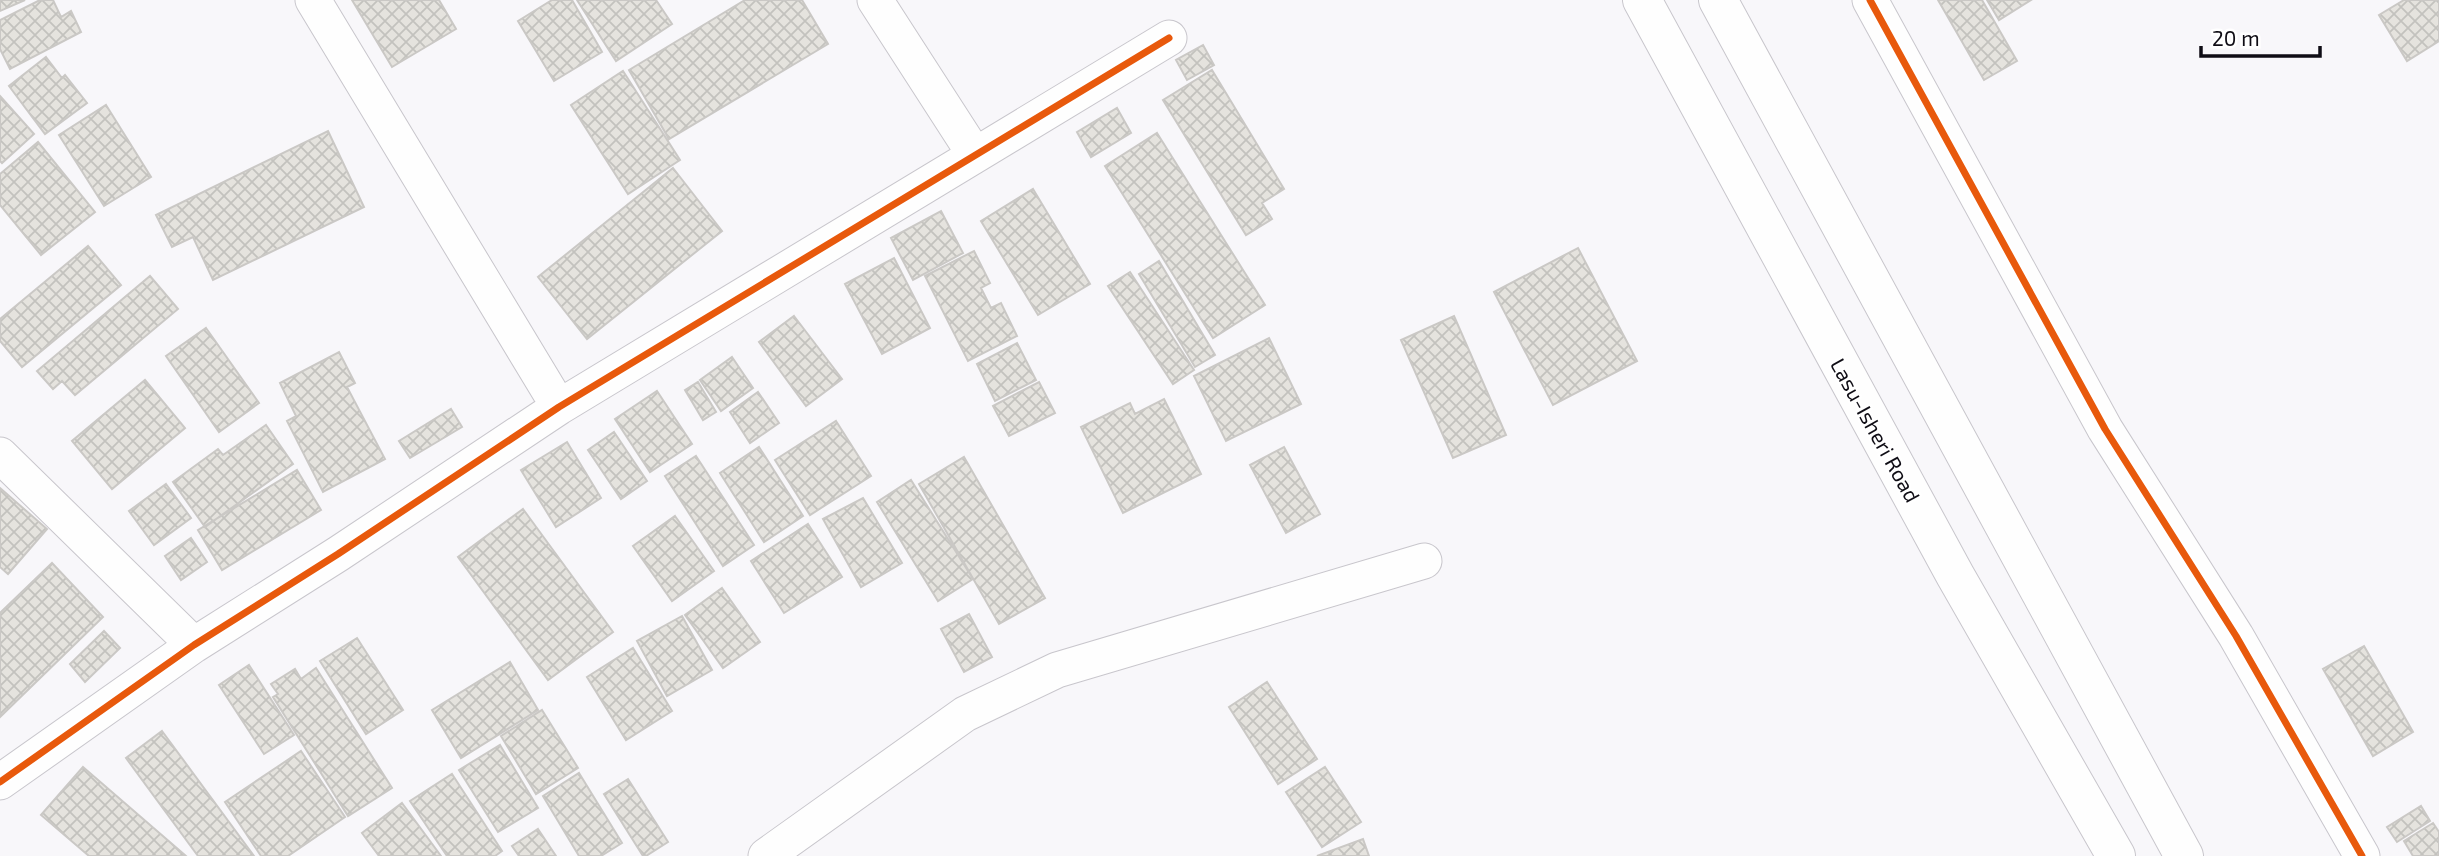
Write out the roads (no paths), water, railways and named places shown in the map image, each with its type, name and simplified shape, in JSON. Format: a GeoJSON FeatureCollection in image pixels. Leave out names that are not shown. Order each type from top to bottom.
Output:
{"type":"FeatureCollection","features":[{"type":"Feature","properties":{"kind":"main road","name":"Lasu-Isheri Road"},"geometry":{"type":"LineString","coordinates":[[1642,0],[1955,575],[2116,856]]}},
{"type":"Feature","properties":{"kind":"main road"},"geometry":{"type":"LineString","coordinates":[[1718,0],[2184,856]]}},
{"type":"Feature","properties":{"kind":"street"},"geometry":{"type":"LineString","coordinates":[[313,0],[559,407]]}},
{"type":"Feature","properties":{"kind":"street"},"geometry":{"type":"LineString","coordinates":[[875,0],[975,155]]}},
{"type":"Feature","properties":{"kind":"street"},"geometry":{"type":"LineString","coordinates":[[1870,0],[2105,429],[2235,636],[2362,856]]}},
{"type":"Feature","properties":{"kind":"street"},"geometry":{"type":"LineString","coordinates":[[0,782],[194,645],[338,554],[559,407],[1169,38]]}},
{"type":"Feature","properties":{"kind":"street"},"geometry":{"type":"LineString","coordinates":[[0,455],[194,645]]}},
{"type":"Feature","properties":{"kind":"street"},"geometry":{"type":"LineString","coordinates":[[766,856],[965,713],[1057,670],[1424,561]]}}]}
